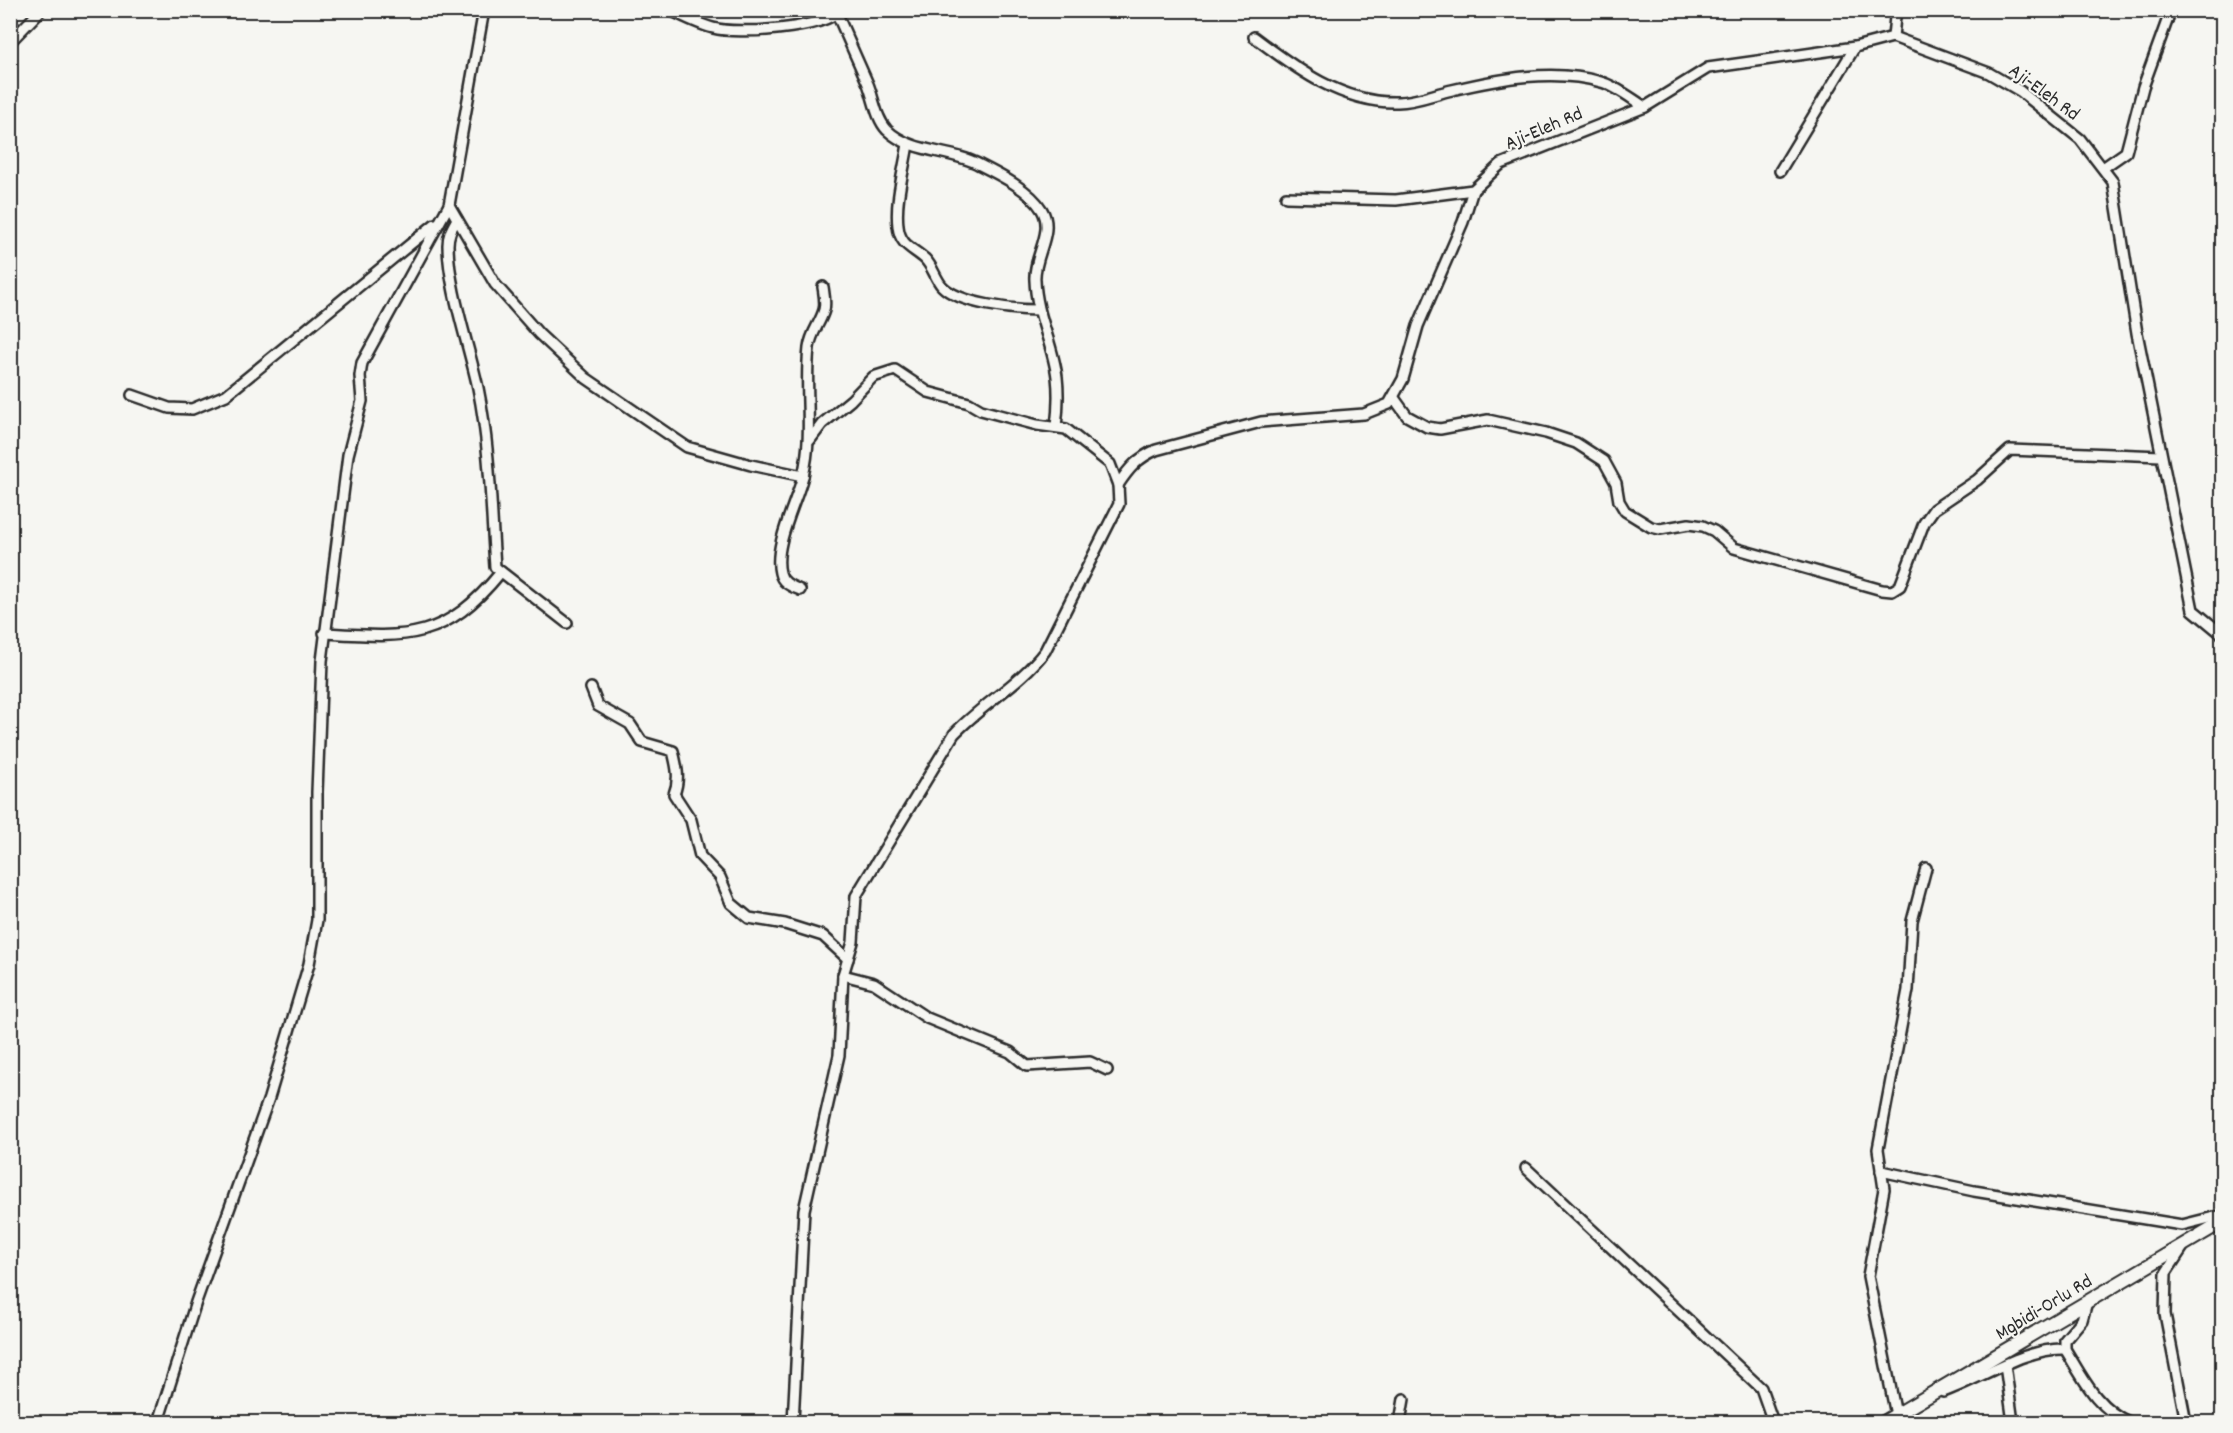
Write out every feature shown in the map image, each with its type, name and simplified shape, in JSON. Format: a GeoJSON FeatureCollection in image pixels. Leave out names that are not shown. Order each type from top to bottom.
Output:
{"type":"FeatureCollection","features":[{"type":"Feature","properties":{"kind":"main road","name":"Mgbidi-Orlu Rd"},"geometry":{"type":"LineString","coordinates":[[1884,1422],[2223,1222]]}},
{"type":"Feature","properties":{"kind":"street"},"geometry":{"type":"LineString","coordinates":[[10,42],[41,10]]}},
{"type":"Feature","properties":{"kind":"street"},"geometry":{"type":"LineString","coordinates":[[158,1422],[196,1302],[269,1098],[309,964],[317,920],[316,792],[324,633],[348,455],[362,401],[360,376],[362,363],[449,206],[484,10]]}},
{"type":"Feature","properties":{"kind":"street"},"geometry":{"type":"LineString","coordinates":[[670,10],[714,29],[742,32],[816,22],[829,19],[838,12],[869,87],[877,113],[887,130],[908,144],[965,157],[997,174],[1032,198],[1042,210],[1046,222],[1044,240],[1035,265],[1034,279],[1038,310],[1057,377],[1056,427]]}},
{"type":"Feature","properties":{"kind":"street"},"geometry":{"type":"LineString","coordinates":[[1893,37],[1895,16],[1898,10]]}},
{"type":"Feature","properties":{"kind":"street"},"geometry":{"type":"LineString","coordinates":[[2103,168],[2126,152],[2143,87],[2171,10]]}},
{"type":"Feature","properties":{"kind":"street"},"geometry":{"type":"LineString","coordinates":[[1254,37],[1314,79],[1348,93],[1377,99],[1397,102],[1472,86],[1535,76],[1579,77],[1604,82],[1645,107]]}},
{"type":"Feature","properties":{"kind":"street","name":"Aji-Eleh Rd"},"geometry":{"type":"LineString","coordinates":[[1473,190],[1501,164],[1645,107],[1708,68],[1855,47],[1893,37],[1958,60],[2020,91],[2080,139],[2113,182],[2137,333],[2160,456],[2193,610],[2223,634]]}},
{"type":"Feature","properties":{"kind":"street"},"geometry":{"type":"LineString","coordinates":[[1779,171],[1855,47]]}},
{"type":"Feature","properties":{"kind":"street"},"geometry":{"type":"LineString","coordinates":[[908,144],[897,226],[905,246],[923,257],[942,286],[951,292],[967,299],[1024,310],[1038,310]]}},
{"type":"Feature","properties":{"kind":"street"},"geometry":{"type":"LineString","coordinates":[[1118,485],[1142,456],[1156,450],[1261,422],[1364,414],[1381,410],[1394,398],[1403,379],[1418,326],[1464,222],[1473,190],[1396,200],[1287,197]]}},
{"type":"Feature","properties":{"kind":"street"},"geometry":{"type":"LineString","coordinates":[[449,206],[495,284],[539,334],[586,378],[687,447],[803,476]]}},
{"type":"Feature","properties":{"kind":"street"},"geometry":{"type":"LineString","coordinates":[[132,396],[169,408],[192,409],[226,395],[440,219]]}},
{"type":"Feature","properties":{"kind":"street"},"geometry":{"type":"LineString","coordinates":[[457,219],[449,233],[449,254],[479,391],[490,490],[495,567],[567,623]]}},
{"type":"Feature","properties":{"kind":"street"},"geometry":{"type":"LineString","coordinates":[[800,590],[786,584],[780,575],[779,565],[786,529],[803,476],[810,440],[808,364],[812,332],[824,312],[823,287]]}},
{"type":"Feature","properties":{"kind":"street"},"geometry":{"type":"LineString","coordinates":[[793,1422],[804,1210],[839,1055],[843,975],[853,942],[856,896],[954,734],[974,713],[1034,666],[1045,651],[1119,504],[1118,485],[1110,464],[1104,456],[1066,429],[1037,425],[991,413],[969,403],[928,392],[895,370],[873,377],[851,400],[822,424],[810,440]]}},
{"type":"Feature","properties":{"kind":"street"},"geometry":{"type":"LineString","coordinates":[[1394,398],[1407,416],[1427,427],[1440,429],[1488,420],[1546,432],[1576,442],[1604,461],[1616,483],[1619,501],[1625,511],[1651,527],[1660,529],[1689,524],[1703,526],[1714,531],[1734,548],[1892,591],[1900,586],[1924,523],[1934,509],[1977,480],[2010,450],[2160,456]]}},
{"type":"Feature","properties":{"kind":"street"},"geometry":{"type":"LineString","coordinates":[[324,633],[389,637],[415,634],[435,628],[488,588],[501,573]]}},
{"type":"Feature","properties":{"kind":"street"},"geometry":{"type":"LineString","coordinates":[[591,688],[598,706],[630,724],[642,742],[673,751],[678,776],[674,794],[692,820],[700,856],[720,877],[731,903],[749,918],[785,924],[823,936],[848,959]]}},
{"type":"Feature","properties":{"kind":"street"},"geometry":{"type":"LineString","coordinates":[[1896,1415],[1868,1276],[1884,1189],[1878,1149],[1908,990],[1912,921],[1926,868]]}},
{"type":"Feature","properties":{"kind":"street"},"geometry":{"type":"LineString","coordinates":[[843,975],[874,983],[927,1018],[1010,1052],[1027,1066],[1090,1062],[1107,1070]]}},
{"type":"Feature","properties":{"kind":"street"},"geometry":{"type":"LineString","coordinates":[[1526,1168],[1761,1388],[1773,1422]]}},
{"type":"Feature","properties":{"kind":"street"},"geometry":{"type":"LineString","coordinates":[[1881,1171],[1974,1191],[2182,1226],[2223,1215]]}},
{"type":"Feature","properties":{"kind":"street"},"geometry":{"type":"LineString","coordinates":[[2185,1245],[2166,1274],[2165,1314],[2186,1422]]}},
{"type":"Feature","properties":{"kind":"street"},"geometry":{"type":"LineString","coordinates":[[2087,1302],[2082,1320],[2065,1340],[2064,1349],[2101,1406],[2113,1416],[2129,1422]]}},
{"type":"Feature","properties":{"kind":"street"},"geometry":{"type":"LineString","coordinates":[[1924,1399],[1974,1381],[2005,1365],[2050,1348],[2064,1349]]}},
{"type":"Feature","properties":{"kind":"street"},"geometry":{"type":"LineString","coordinates":[[2005,1365],[2013,1422]]}},
{"type":"Feature","properties":{"kind":"street"},"geometry":{"type":"LineString","coordinates":[[1400,1422],[1404,1399]]}}]}
